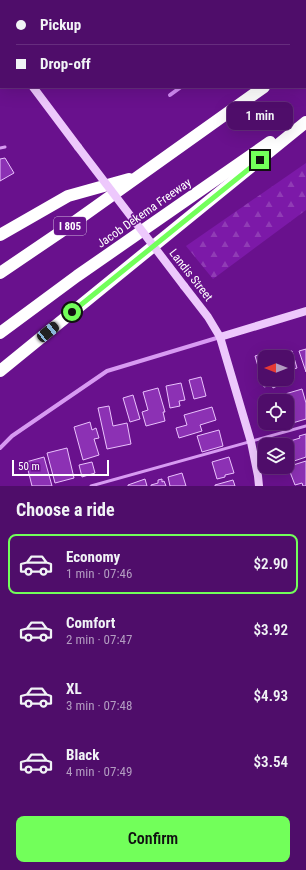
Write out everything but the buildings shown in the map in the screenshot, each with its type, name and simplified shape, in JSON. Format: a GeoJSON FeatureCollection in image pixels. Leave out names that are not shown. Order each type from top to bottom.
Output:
{"type":"FeatureCollection","features":[{"type":"Feature","properties":{"kind":"highway","name":"I 805"},"geometry":{"type":"LineString","coordinates":[[0,273],[59,233],[263,88]]}},
{"type":"Feature","properties":{"kind":"highway","name":"Jacob Dekema Freeway"},"geometry":{"type":"LineString","coordinates":[[0,333],[78,276],[306,117]]}},
{"type":"Feature","properties":{"kind":"highway"},"geometry":{"type":"LineString","coordinates":[[0,371],[306,122]]}},
{"type":"Feature","properties":{"kind":"highway"},"geometry":{"type":"LineString","coordinates":[[0,235],[68,196],[138,176]]}},
{"type":"Feature","properties":{"kind":"main road","name":"Landis Street"},"geometry":{"type":"LineString","coordinates":[[34,88],[208,317],[220,337],[251,442],[259,486]]}},
{"type":"Feature","properties":{"kind":"main road"},"geometry":{"type":"LineString","coordinates":[[220,337],[306,311]]}},
{"type":"Feature","properties":{"kind":"street"},"geometry":{"type":"LineString","coordinates":[[0,448],[12,436],[108,371],[220,337]]}},
{"type":"Feature","properties":{"kind":"lane"},"geometry":{"type":"LineString","coordinates":[[0,148],[5,147]]}},
{"type":"Feature","properties":{"kind":"lane"},"geometry":{"type":"LineString","coordinates":[[91,486],[306,426]]}},
{"type":"Feature","properties":{"kind":"green space"},"geometry":{"type":"Polygon","coordinates":[[[306,163],[306,210],[213,279],[186,246],[306,163]]]}},
{"type":"Feature","properties":{"kind":"waterway"},"geometry":{"type":"LineString","coordinates":[[170,95],[180,88]]}},
{"type":"Feature","properties":{"kind":"route"},"geometry":{"type":"LineString","coordinates":[[72,312],[260,160]]}}]}
